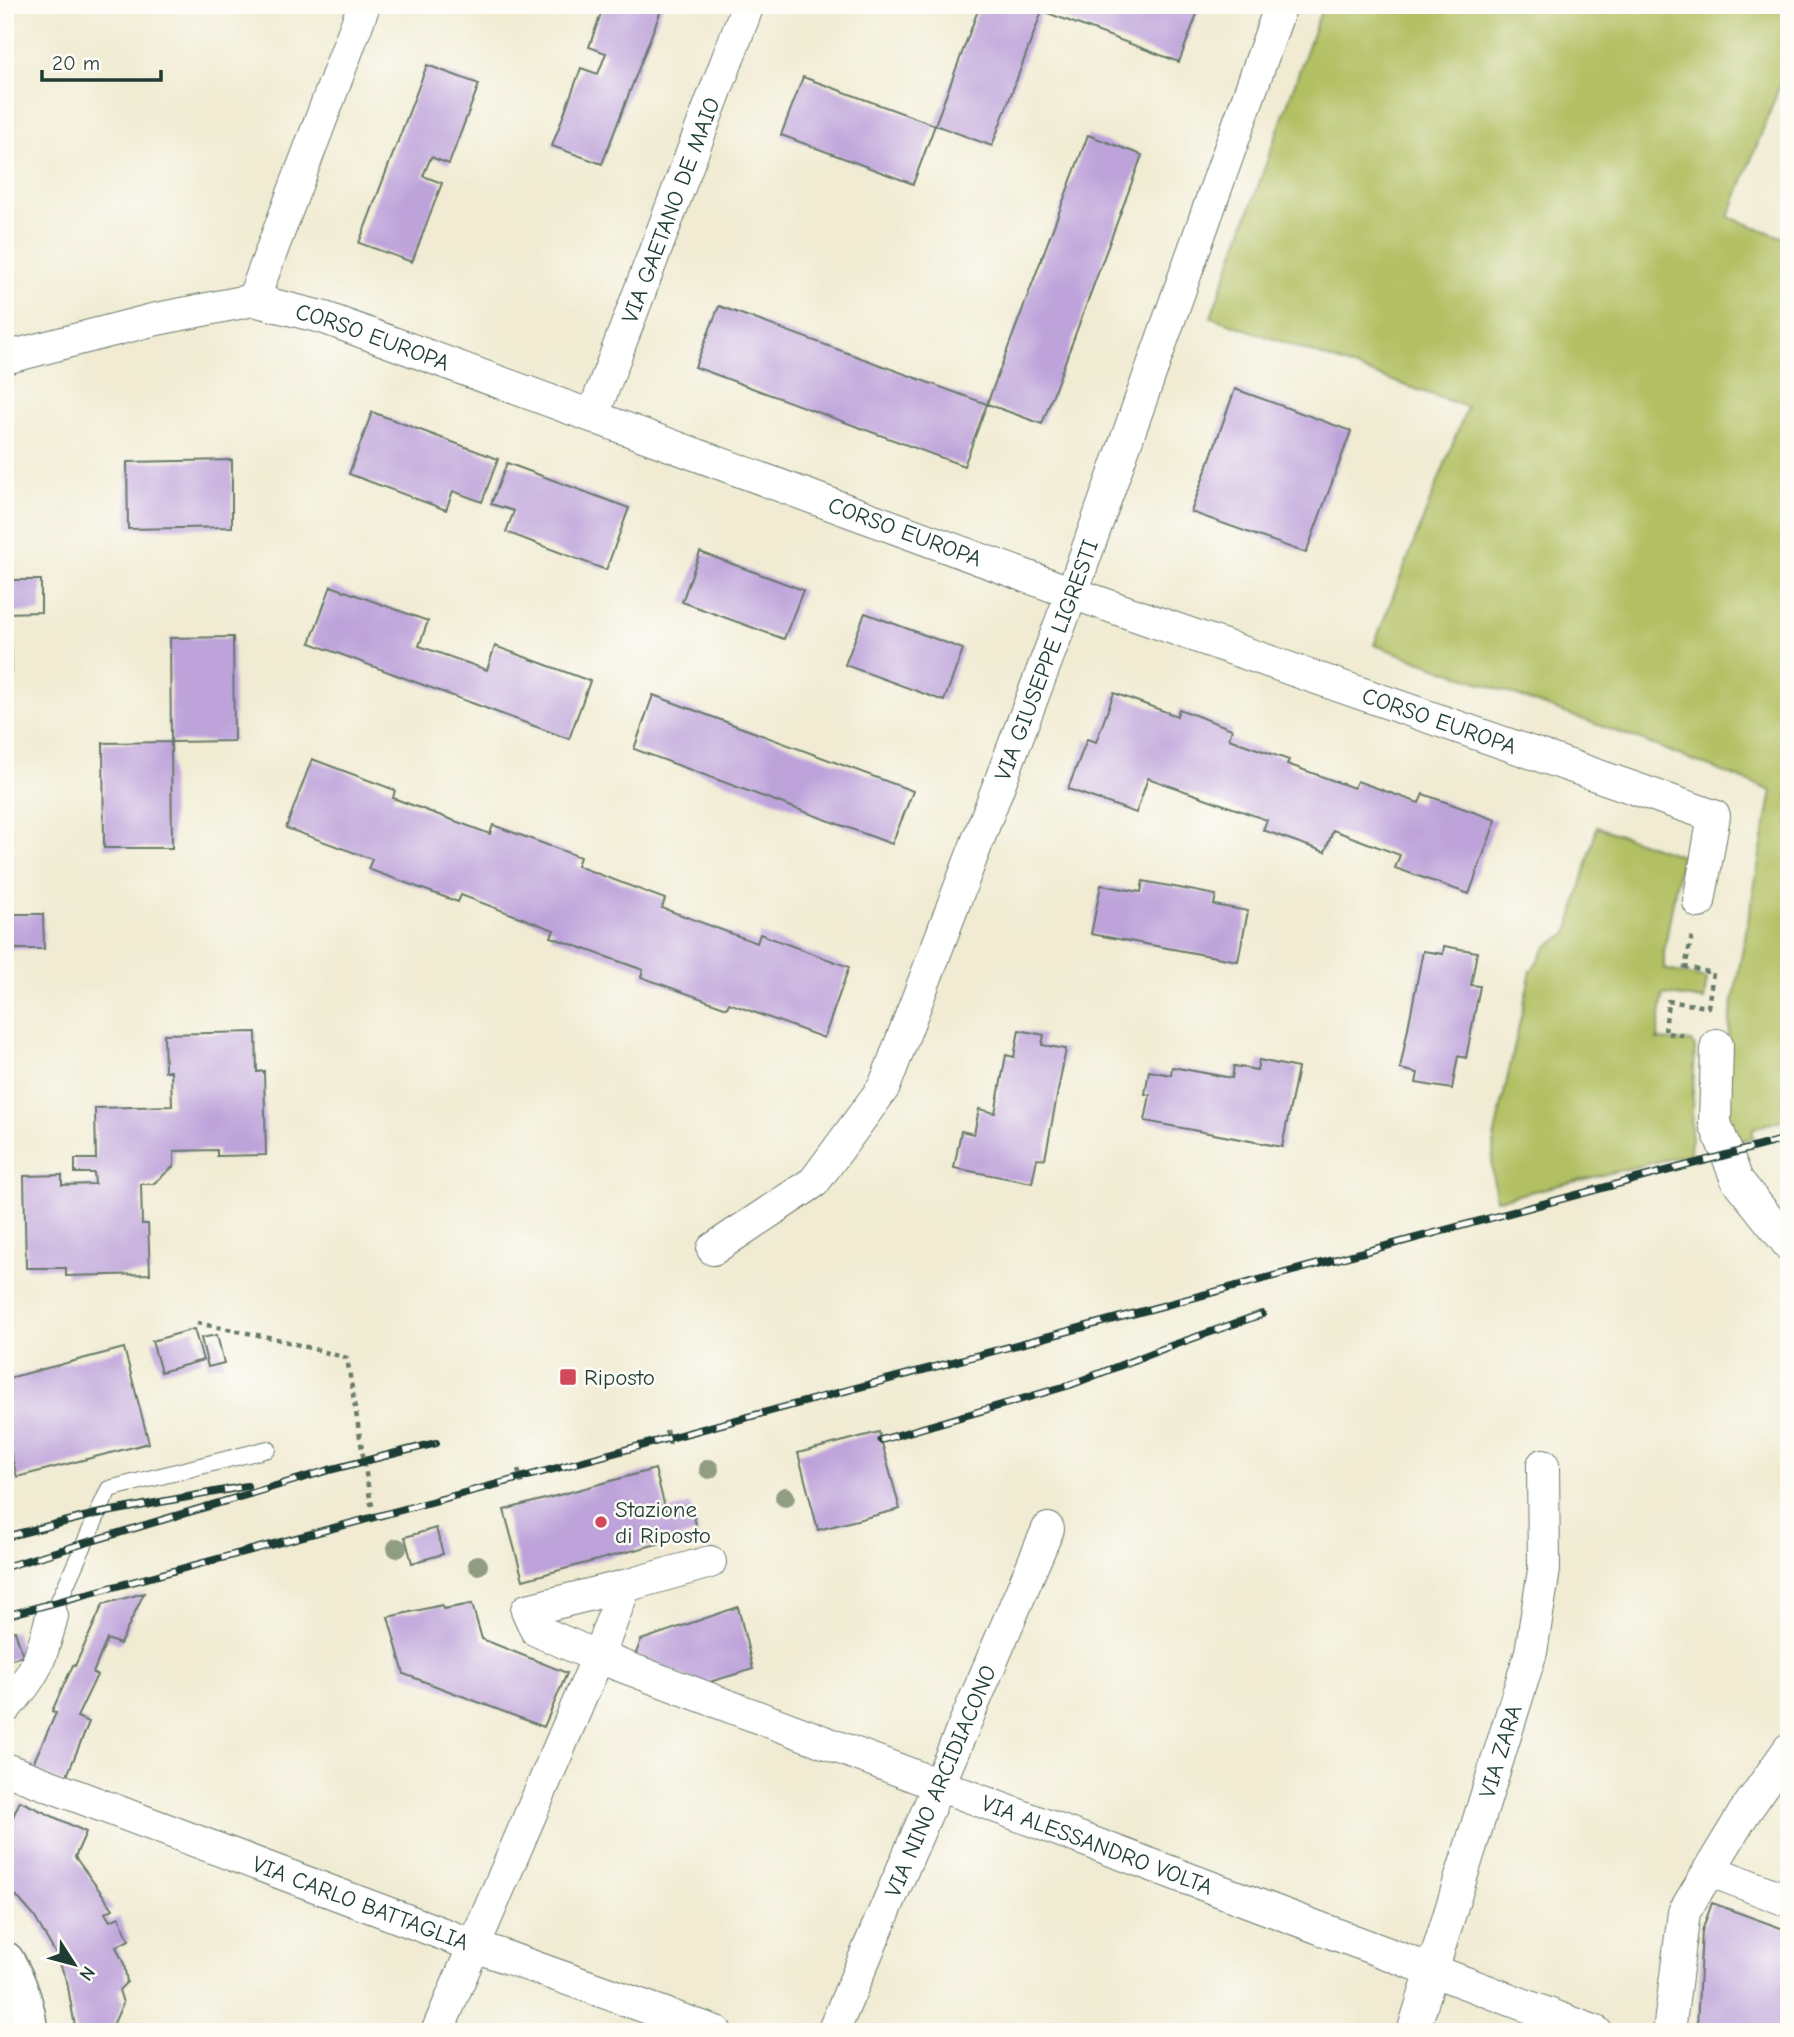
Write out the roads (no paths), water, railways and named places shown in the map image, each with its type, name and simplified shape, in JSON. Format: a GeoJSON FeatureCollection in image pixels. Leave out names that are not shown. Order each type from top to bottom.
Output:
{"type":"FeatureCollection","features":[{"type":"Feature","properties":{"kind":"street"},"geometry":{"type":"LineString","coordinates":[[253,300],[364,5]]}},
{"type":"Feature","properties":{"kind":"street","name":"VIA GAETANO DE MAIO"},"geometry":{"type":"LineString","coordinates":[[593,415],[748,5]]}},
{"type":"Feature","properties":{"kind":"street","name":"VIA GIUSEPPE LIGRESTI"},"geometry":{"type":"LineString","coordinates":[[713,1249],[814,1182],[884,1087],[1072,593],[1282,5]]}},
{"type":"Feature","properties":{"kind":"street","name":"CORSO EUROPA"},"geometry":{"type":"LineString","coordinates":[[5,358],[152,320],[253,300],[325,318],[1072,593],[1714,816],[1699,902]]}},
{"type":"Feature","properties":{"kind":"street"},"geometry":{"type":"LineString","coordinates":[[1717,1045],[1715,1123],[1737,1180],[1789,1245]]}},
{"type":"Feature","properties":{"kind":"street","name":"VIA ZARA"},"geometry":{"type":"LineString","coordinates":[[1413,2032],[1531,1652],[1544,1570],[1543,1465]]}},
{"type":"Feature","properties":{"kind":"street","name":"VIA NINO ARCIDIACONO"},"geometry":{"type":"LineString","coordinates":[[833,2032],[1048,1529]]}},
{"type":"Feature","properties":{"kind":"street"},"geometry":{"type":"LineString","coordinates":[[437,2032],[598,1657],[625,1586],[710,1562]]}},
{"type":"Feature","properties":{"kind":"street","name":"VIA ALESSANDRO VOLTA"},"geometry":{"type":"LineString","coordinates":[[625,1586],[527,1610],[536,1630],[598,1657],[1596,2032]]}},
{"type":"Feature","properties":{"kind":"street"},"geometry":{"type":"LineString","coordinates":[[5,1708],[24,1688],[40,1661],[52,1616]]}},
{"type":"Feature","properties":{"kind":"street"},"geometry":{"type":"LineString","coordinates":[[1669,2032],[1684,1912],[1744,1813],[1789,1749]]}},
{"type":"Feature","properties":{"kind":"street","name":"VIA CARLO BATTAGLIA"},"geometry":{"type":"LineString","coordinates":[[5,1769],[475,1946],[716,2032]]}},
{"type":"Feature","properties":{"kind":"street"},"geometry":{"type":"LineString","coordinates":[[1709,1870],[1789,1901]]}},
{"type":"Feature","properties":{"kind":"street"},"geometry":{"type":"LineString","coordinates":[[5,1961],[13,1975],[27,2022],[27,2032]]}},
{"type":"Feature","properties":{"kind":"lane"},"geometry":{"type":"LineString","coordinates":[[52,1616],[109,1489],[268,1449]]}},
{"type":"Feature","properties":{"kind":"railway"},"geometry":{"type":"LineString","coordinates":[[5,1616],[1789,1138]]}},
{"type":"Feature","properties":{"kind":"railway"},"geometry":{"type":"LineString","coordinates":[[881,1440],[1070,1385],[1262,1314]]}},
{"type":"Feature","properties":{"kind":"railway"},"geometry":{"type":"LineString","coordinates":[[5,1567],[329,1470],[436,1443]]}},
{"type":"Feature","properties":{"kind":"railway"},"geometry":{"type":"LineString","coordinates":[[5,1537],[96,1514],[247,1486]]}},
{"type":"Feature","properties":{"kind":"place","name":"Riposto"},"geometry":{"type":"Point","coordinates":[568,1377]}},
{"type":"Feature","properties":{"kind":"place","name":"Stazione di Riposto"},"geometry":{"type":"Point","coordinates":[601,1522]}}]}
